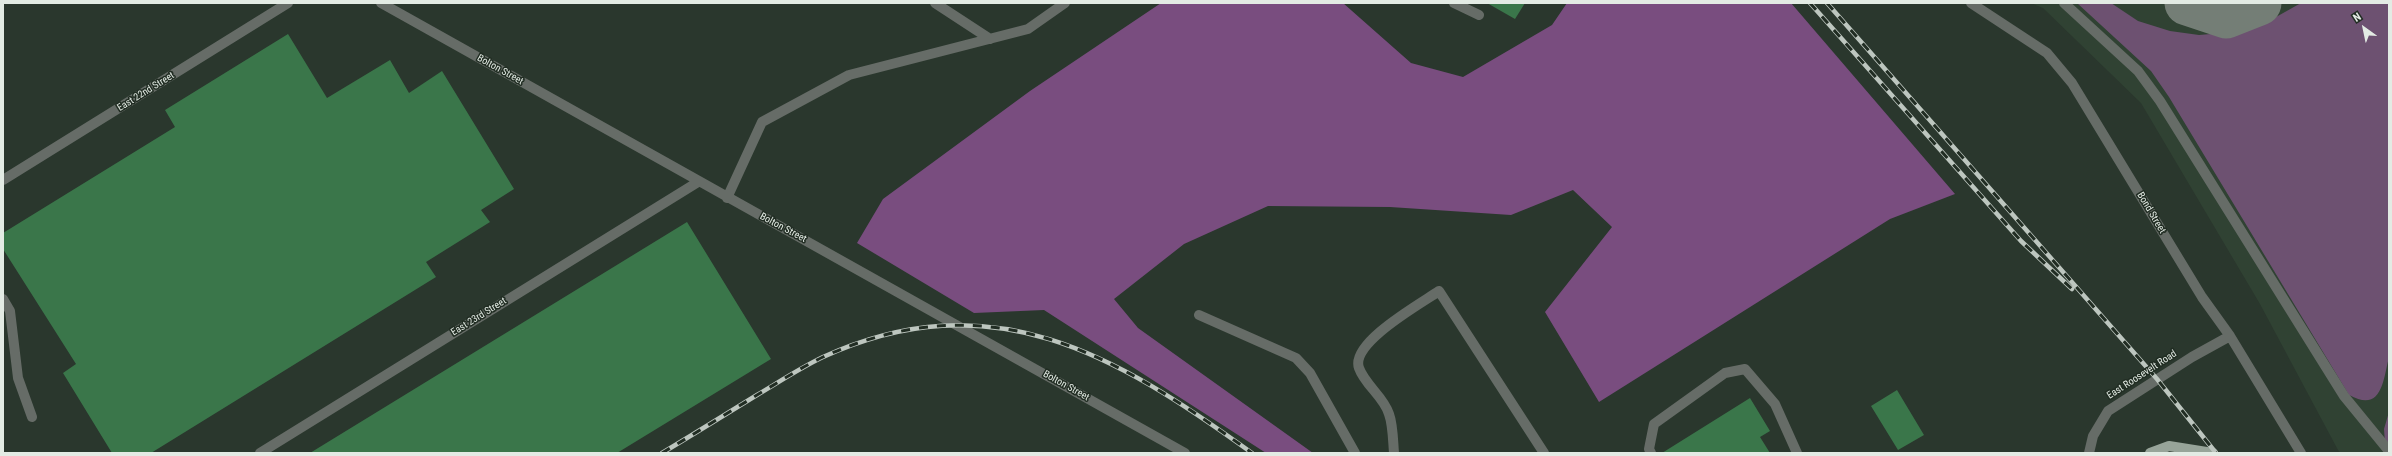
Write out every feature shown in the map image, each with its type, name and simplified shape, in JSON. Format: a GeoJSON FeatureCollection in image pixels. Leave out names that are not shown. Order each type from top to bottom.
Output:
{"type":"FeatureCollection","features":[{"type":"Feature","properties":{"kind":"main road"},"geometry":{"type":"LineString","coordinates":[[2150,453],[2169,446],[2214,453]]}},
{"type":"Feature","properties":{"kind":"street","name":"East 22nd Street"},"geometry":{"type":"LineString","coordinates":[[3,180],[288,3]]}},
{"type":"Feature","properties":{"kind":"street","name":"Bolton Street"},"geometry":{"type":"LineString","coordinates":[[381,3],[698,182],[1185,453]]}},
{"type":"Feature","properties":{"kind":"street"},"geometry":{"type":"LineString","coordinates":[[935,3],[990,39]]}},
{"type":"Feature","properties":{"kind":"street"},"geometry":{"type":"LineString","coordinates":[[727,198],[762,122],[849,75],[1028,29],[1065,3]]}},
{"type":"Feature","properties":{"kind":"street"},"geometry":{"type":"LineString","coordinates":[[1454,3],[1478,15]]}},
{"type":"Feature","properties":{"kind":"street","name":"Bond Street"},"geometry":{"type":"LineString","coordinates":[[1971,3],[2047,53],[2072,83],[2202,298],[2230,336],[2301,453]]}},
{"type":"Feature","properties":{"kind":"street"},"geometry":{"type":"LineString","coordinates":[[2064,3],[2138,71],[2160,101],[2344,396],[2389,451]]}},
{"type":"Feature","properties":{"kind":"street","name":"East 23rd Street"},"geometry":{"type":"LineString","coordinates":[[260,453],[698,182]]}},
{"type":"Feature","properties":{"kind":"street"},"geometry":{"type":"LineString","coordinates":[[1394,453],[1389,413],[1358,368],[1358,356],[1363,347],[1375,335],[1439,291],[1544,453]]}},
{"type":"Feature","properties":{"kind":"street"},"geometry":{"type":"LineString","coordinates":[[3,298],[10,310],[18,378],[32,417]]}},
{"type":"Feature","properties":{"kind":"street"},"geometry":{"type":"LineString","coordinates":[[1199,314],[1296,358],[1310,373],[1355,453]]}},
{"type":"Feature","properties":{"kind":"street","name":"East Roosevelt Road"},"geometry":{"type":"LineString","coordinates":[[2089,453],[2092,436],[2108,411],[2192,357],[2230,336]]}},
{"type":"Feature","properties":{"kind":"street"},"geometry":{"type":"LineString","coordinates":[[1651,453],[1649,450],[1654,424],[1725,373],[1745,369],[1775,404],[1797,453]]}},
{"type":"Feature","properties":{"kind":"shaded area"},"geometry":{"type":"Polygon","coordinates":[[[1161,3],[1343,3],[1411,63],[1463,77],[1552,25],[1567,3],[1791,3],[1955,194],[1890,219],[1599,402],[1545,312],[1612,227],[1573,190],[1511,215],[1390,207],[1268,206],[1184,244],[1114,299],[1138,328],[1313,453],[1266,453],[1044,310],[974,313],[857,243],[883,199],[1030,91],[1161,3]]]}},
{"type":"Feature","properties":{"kind":"shaded area"},"geometry":{"type":"Polygon","coordinates":[[[2031,3],[2389,3],[2389,453],[2341,453],[2338,450],[2260,304],[2141,103],[2043,8],[2031,3]]]}},
{"type":"Feature","properties":{"kind":"shaded area"},"geometry":{"type":"Polygon","coordinates":[[[2077,3],[2111,3],[2138,21],[2170,31],[2199,35],[2235,32],[2260,26],[2301,3],[2389,3],[2389,357],[2385,376],[2379,392],[2375,397],[2368,400],[2360,400],[2349,395],[2169,97],[2151,71],[2077,3]]]}},
{"type":"Feature","properties":{"kind":"shaded area"},"geometry":{"type":"Polygon","coordinates":[[[2389,412],[2389,446],[2385,443],[2384,429],[2389,412]]]}},
{"type":"Feature","properties":{"kind":"building"},"geometry":{"type":"Polygon","coordinates":[[[1487,3],[1525,3],[1515,19],[1487,3]]]}},
{"type":"Feature","properties":{"kind":"building"},"geometry":{"type":"Polygon","coordinates":[[[288,34],[327,98],[390,60],[409,93],[442,71],[514,189],[481,210],[490,222],[426,262],[436,277],[151,453],[112,453],[63,373],[76,364],[3,249],[3,233],[175,127],[165,110],[288,34]]]}},
{"type":"Feature","properties":{"kind":"building"},"geometry":{"type":"Polygon","coordinates":[[[687,222],[771,359],[617,453],[310,453],[687,222]]]}},
{"type":"Feature","properties":{"kind":"building"},"geometry":{"type":"Polygon","coordinates":[[[1897,390],[1924,435],[1898,450],[1871,406],[1897,390]]]}},
{"type":"Feature","properties":{"kind":"building"},"geometry":{"type":"Polygon","coordinates":[[[1750,398],[1770,431],[1760,437],[1770,453],[1662,453],[1750,398]]]}},
{"type":"Feature","properties":{"kind":"taxiway"},"geometry":{"type":"LineString","coordinates":[[2187,3],[2226,16],[2259,3]]}},
{"type":"Feature","properties":{"kind":"railway"},"geometry":{"type":"LineString","coordinates":[[1810,3],[2021,241],[2072,289]]}},
{"type":"Feature","properties":{"kind":"railway"},"geometry":{"type":"LineString","coordinates":[[1827,3],[2157,379],[2216,453]]}},
{"type":"Feature","properties":{"kind":"railway"},"geometry":{"type":"LineString","coordinates":[[662,453],[790,375],[823,357],[884,335],[942,326],[997,328],[1050,339],[1101,359],[1151,386],[1252,453]]}}]}
